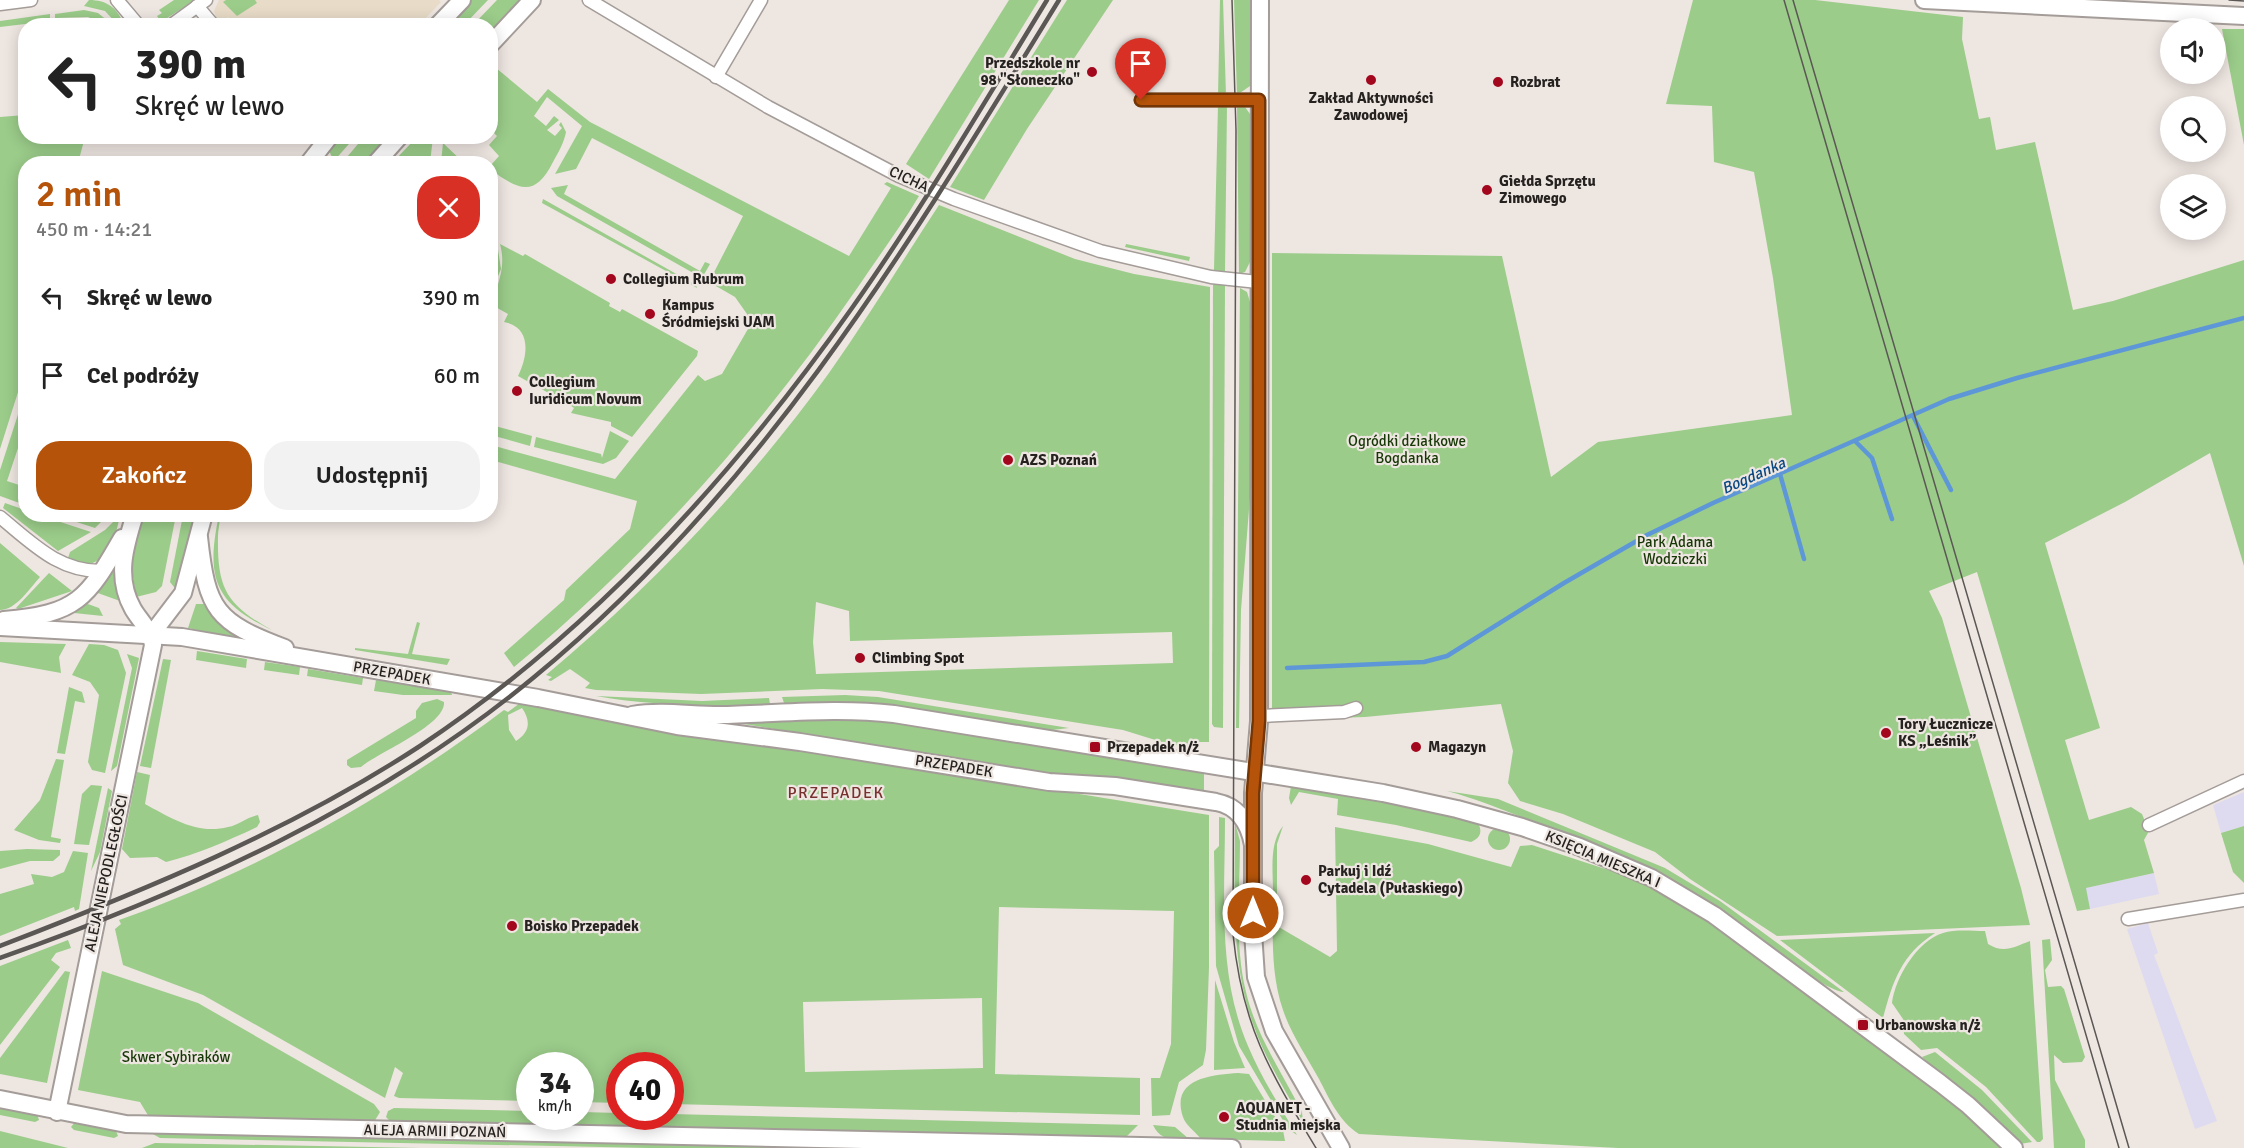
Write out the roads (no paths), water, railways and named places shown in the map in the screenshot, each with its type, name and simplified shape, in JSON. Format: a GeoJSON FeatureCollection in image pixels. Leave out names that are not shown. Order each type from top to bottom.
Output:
{"type":"FeatureCollection","features":[{"type":"Feature","properties":{"kind":"street"},"geometry":{"type":"LineString","coordinates":[[0,4],[31,0]]}},
{"type":"Feature","properties":{"kind":"street"},"geometry":{"type":"LineString","coordinates":[[117,0],[132,18]]}},
{"type":"Feature","properties":{"kind":"street"},"geometry":{"type":"LineString","coordinates":[[445,18],[462,0]]}},
{"type":"Feature","properties":{"kind":"street"},"geometry":{"type":"LineString","coordinates":[[498,36],[531,0]]}},
{"type":"Feature","properties":{"kind":"street","name":"CICHA"},"geometry":{"type":"LineString","coordinates":[[590,0],[716,78],[899,176],[954,199],[1100,251],[1212,276],[1258,282]]}},
{"type":"Feature","properties":{"kind":"street"},"geometry":{"type":"LineString","coordinates":[[716,78],[761,0]]}},
{"type":"Feature","properties":{"kind":"street"},"geometry":{"type":"LineString","coordinates":[[1260,0],[1259,716],[1253,808],[1254,952],[1262,1000],[1274,1031],[1341,1148]]}},
{"type":"Feature","properties":{"kind":"street"},"geometry":{"type":"LineString","coordinates":[[1924,0],[2244,16]]}},
{"type":"Feature","properties":{"kind":"street"},"geometry":{"type":"LineString","coordinates":[[181,18],[201,3],[209,18]]}},
{"type":"Feature","properties":{"kind":"street"},"geometry":{"type":"LineString","coordinates":[[1141,100],[1259,100]]}},
{"type":"Feature","properties":{"kind":"street"},"geometry":{"type":"LineString","coordinates":[[382,156],[392,144]]}},
{"type":"Feature","properties":{"kind":"street"},"geometry":{"type":"LineString","coordinates":[[0,517],[66,566],[82,571],[103,571]]}},
{"type":"Feature","properties":{"kind":"street"},"geometry":{"type":"LineString","coordinates":[[0,620],[44,617],[60,611],[85,594],[103,571],[131,522]]}},
{"type":"Feature","properties":{"kind":"street"},"geometry":{"type":"LineString","coordinates":[[133,522],[122,570],[130,603],[151,635],[180,600],[202,522]]}},
{"type":"Feature","properties":{"kind":"street"},"geometry":{"type":"LineString","coordinates":[[199,537],[205,585],[221,615],[242,630],[325,662]]}},
{"type":"Feature","properties":{"kind":"street","name":"PRZEPADEK"},"geometry":{"type":"LineString","coordinates":[[0,627],[182,638],[632,715],[670,724],[800,742],[1049,782],[1115,786],[1223,803],[1241,817],[1253,845]]}},
{"type":"Feature","properties":{"kind":"street","name":"ALEJA NIEPODLEGŁOŚCI"},"geometry":{"type":"LineString","coordinates":[[57,1112],[151,656],[151,635]]}},
{"type":"Feature","properties":{"kind":"street"},"geometry":{"type":"LineString","coordinates":[[1259,716],[1344,712],[1356,708]]}},
{"type":"Feature","properties":{"kind":"street","name":"PRZEPADEK"},"geometry":{"type":"LineString","coordinates":[[632,715],[654,712],[713,715],[808,711],[872,712],[1255,772]]}},
{"type":"Feature","properties":{"kind":"street"},"geometry":{"type":"LineString","coordinates":[[1211,765],[1237,781],[1253,808]]}},
{"type":"Feature","properties":{"kind":"street","name":"KSIĘCIA MIESZKA I"},"geometry":{"type":"LineString","coordinates":[[1255,772],[1383,793],[1481,815],[1580,847],[1652,878],[1714,915],[1856,1020],[1968,1105],[2014,1148]]}},
{"type":"Feature","properties":{"kind":"street"},"geometry":{"type":"LineString","coordinates":[[2149,825],[2244,781]]}},
{"type":"Feature","properties":{"kind":"street"},"geometry":{"type":"LineString","coordinates":[[2128,919],[2244,900]]}},
{"type":"Feature","properties":{"kind":"street","name":"ALEJA ARMII POZNAŃ"},"geometry":{"type":"LineString","coordinates":[[0,1100],[106,1122],[145,1125],[1232,1148]]}},
{"type":"Feature","properties":{"kind":"waterway","name":"Bogdanka"},"geometry":{"type":"LineString","coordinates":[[1287,668],[1424,662],[1447,656],[1564,583],[1647,535],[1713,503],[1949,399],[2017,378],[2244,318]]}},
{"type":"Feature","properties":{"kind":"waterway"},"geometry":{"type":"LineString","coordinates":[[1913,416],[1951,490]]}},
{"type":"Feature","properties":{"kind":"waterway"},"geometry":{"type":"LineString","coordinates":[[1855,441],[1872,458],[1892,519]]}},
{"type":"Feature","properties":{"kind":"waterway"},"geometry":{"type":"LineString","coordinates":[[1780,474],[1804,559]]}},
{"type":"Feature","properties":{"kind":"tram line"},"geometry":{"type":"LineString","coordinates":[[1232,0],[1236,130],[1233,934],[1243,995],[1260,1046],[1284,1095],[1316,1148]]}},
{"type":"Feature","properties":{"kind":"tram line"},"geometry":{"type":"LineString","coordinates":[[1784,0],[2119,1148]]}},
{"type":"Feature","properties":{"kind":"tram line"},"geometry":{"type":"LineString","coordinates":[[1793,0],[2129,1148]]}},
{"type":"Feature","properties":{"kind":"tram line"},"geometry":{"type":"LineString","coordinates":[[2229,0],[2244,1]]}},
{"type":"Feature","properties":{"kind":"railway"},"geometry":{"type":"LineString","coordinates":[[0,946],[216,857],[371,777],[420,746],[483,701],[543,653],[601,601],[709,490],[807,370],[903,233],[1047,0]]}},
{"type":"Feature","properties":{"kind":"railway"},"geometry":{"type":"LineString","coordinates":[[0,958],[71,932],[210,874],[346,805],[411,766],[473,724],[533,678],[615,605],[690,528],[760,447],[824,362],[886,274],[945,184],[1059,0]]}},
{"type":"Feature","properties":{"kind":"place","name":"Przedszkole nr 98 \"Słoneczko\""},"geometry":{"type":"Point","coordinates":[1092,72]}},
{"type":"Feature","properties":{"kind":"place","name":"Zakład Aktywności Zawodowej"},"geometry":{"type":"Point","coordinates":[1371,80]}},
{"type":"Feature","properties":{"kind":"place","name":"Rozbrat"},"geometry":{"type":"Point","coordinates":[1498,82]}},
{"type":"Feature","properties":{"kind":"place","name":"Giełda Sprzętu Zimowego"},"geometry":{"type":"Point","coordinates":[1487,190]}},
{"type":"Feature","properties":{"kind":"place","name":"Collegium Rubrum"},"geometry":{"type":"Point","coordinates":[611,279]}},
{"type":"Feature","properties":{"kind":"place","name":"Kampus Śródmiejski UAM"},"geometry":{"type":"Point","coordinates":[650,314]}},
{"type":"Feature","properties":{"kind":"place","name":"Collegium Iuridicum Novum"},"geometry":{"type":"Point","coordinates":[517,391]}},
{"type":"Feature","properties":{"kind":"place","name":"AZS Poznań"},"geometry":{"type":"Point","coordinates":[1008,460]}},
{"type":"Feature","properties":{"kind":"place","name":"Climbing Spot"},"geometry":{"type":"Point","coordinates":[860,658]}},
{"type":"Feature","properties":{"kind":"place","name":"Tory Łucznicze KS „Leśnik”"},"geometry":{"type":"Point","coordinates":[1886,733]}},
{"type":"Feature","properties":{"kind":"place","name":"Przepadek n/ż"},"geometry":{"type":"Point","coordinates":[1095,747]}},
{"type":"Feature","properties":{"kind":"place","name":"Magazyn"},"geometry":{"type":"Point","coordinates":[1416,747]}},
{"type":"Feature","properties":{"kind":"place","name":"Parkuj i Idź Cytadela (Pułaskiego)"},"geometry":{"type":"Point","coordinates":[1306,880]}},
{"type":"Feature","properties":{"kind":"place","name":"Boisko Przepadek"},"geometry":{"type":"Point","coordinates":[512,926]}},
{"type":"Feature","properties":{"kind":"place","name":"Urbanowska n/ż"},"geometry":{"type":"Point","coordinates":[1863,1025]}},
{"type":"Feature","properties":{"kind":"place","name":"AQUANET - Studnia miejska"},"geometry":{"type":"Point","coordinates":[1224,1117]}},
{"type":"Feature","properties":{"kind":"district","name":"PRZEPADEK"},"geometry":{"type":"Point","coordinates":[836,792]}},
{"type":"Feature","properties":{"kind":"park label","name":"Ogródki działkowe Bogdanka"},"geometry":{"type":"Point","coordinates":[1407,450]}},
{"type":"Feature","properties":{"kind":"park label","name":"Park Adama Wodziczki"},"geometry":{"type":"Point","coordinates":[1675,550]}},
{"type":"Feature","properties":{"kind":"park label","name":"Skwer Sybiraków"},"geometry":{"type":"Point","coordinates":[176,1057]}}]}
